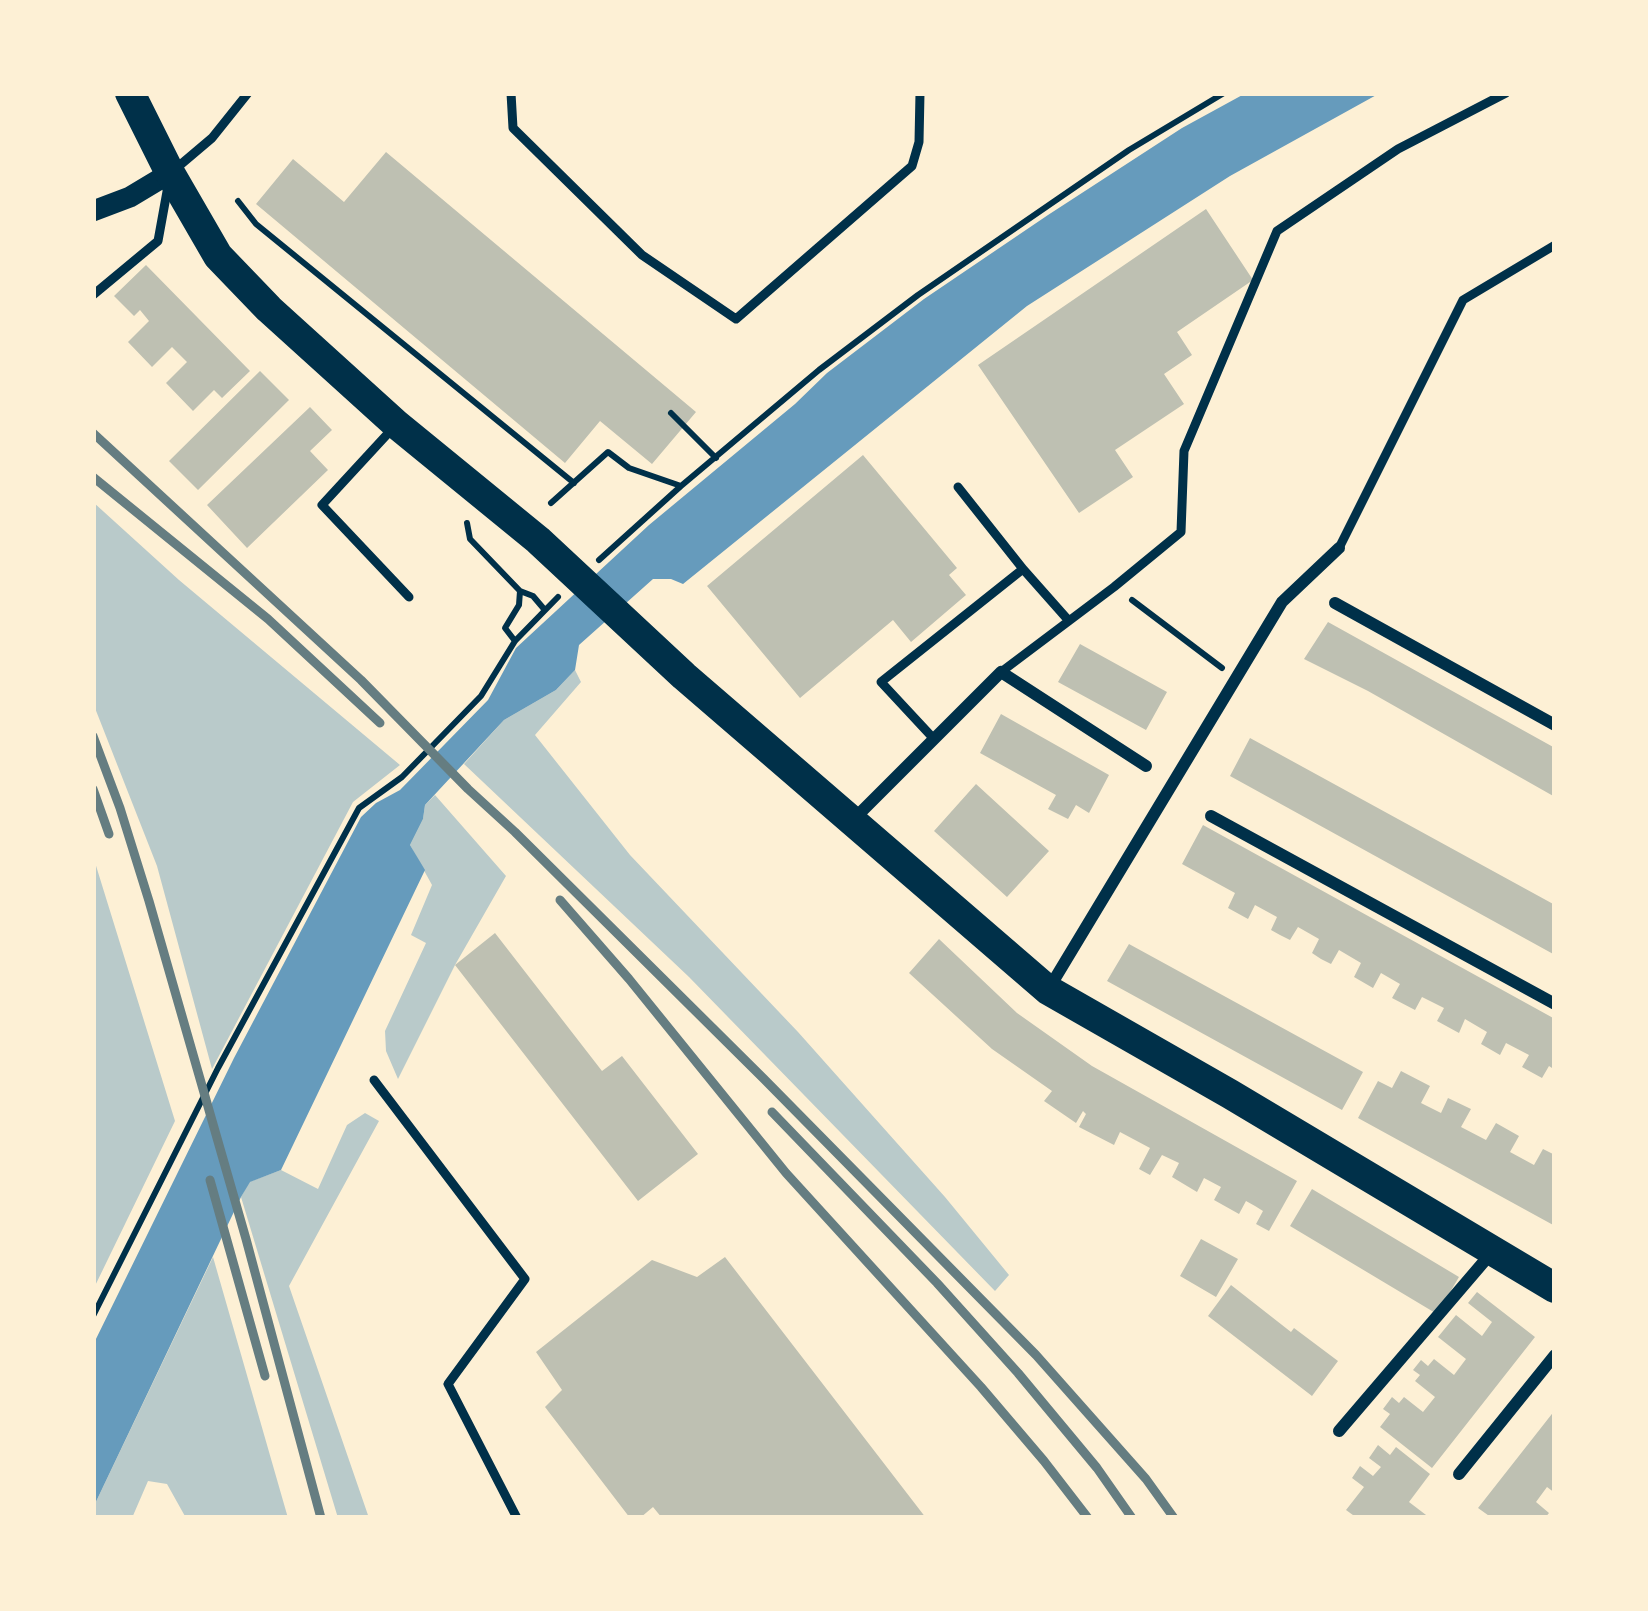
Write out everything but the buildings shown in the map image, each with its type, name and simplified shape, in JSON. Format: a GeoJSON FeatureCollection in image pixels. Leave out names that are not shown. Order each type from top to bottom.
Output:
{"type":"FeatureCollection","features":[{"type":"Feature","properties":{"kind":"main road"},"geometry":{"type":"LineString","coordinates":[[130,93],[218,256],[269,310],[1048,990],[1555,1288]]}},
{"type":"Feature","properties":{"kind":"street"},"geometry":{"type":"LineString","coordinates":[[93,211],[170,173]]}},
{"type":"Feature","properties":{"kind":"street"},"geometry":{"type":"LineString","coordinates":[[1048,990],[1282,602],[1339,548]]}},
{"type":"Feature","properties":{"kind":"street"},"geometry":{"type":"LineString","coordinates":[[1335,604],[1555,725]]}},
{"type":"Feature","properties":{"kind":"street"},"geometry":{"type":"LineString","coordinates":[[853,820],[1001,672],[1146,766]]}},
{"type":"Feature","properties":{"kind":"street"},"geometry":{"type":"LineString","coordinates":[[1211,816],[1555,1004]]}},
{"type":"Feature","properties":{"kind":"street"},"geometry":{"type":"LineString","coordinates":[[1339,1431],[1494,1250]]}},
{"type":"Feature","properties":{"kind":"street"},"geometry":{"type":"LineString","coordinates":[[1459,1474],[1555,1355]]}},
{"type":"Feature","properties":{"kind":"lane"},"geometry":{"type":"LineString","coordinates":[[93,295],[158,241],[170,173],[212,138],[248,93]]}},
{"type":"Feature","properties":{"kind":"lane"},"geometry":{"type":"LineString","coordinates":[[511,93],[513,128],[642,255],[736,319],[912,166],[919,142],[920,93]]}},
{"type":"Feature","properties":{"kind":"lane"},"geometry":{"type":"LineString","coordinates":[[1001,672],[1180,532],[1184,451],[1277,231],[1399,149],[1506,93]]}},
{"type":"Feature","properties":{"kind":"lane"},"geometry":{"type":"LineString","coordinates":[[1339,548],[1463,300],[1555,245]]}},
{"type":"Feature","properties":{"kind":"lane"},"geometry":{"type":"LineString","coordinates":[[396,424],[322,506],[409,597]]}},
{"type":"Feature","properties":{"kind":"lane"},"geometry":{"type":"LineString","coordinates":[[958,487],[1069,621]]}},
{"type":"Feature","properties":{"kind":"lane"},"geometry":{"type":"LineString","coordinates":[[934,740],[881,682],[1023,569]]}},
{"type":"Feature","properties":{"kind":"lane"},"geometry":{"type":"LineString","coordinates":[[374,1080],[525,1279],[448,1384],[517,1518]]}},
{"type":"Feature","properties":{"kind":"path"},"geometry":{"type":"LineString","coordinates":[[93,1316],[218,1068],[359,808],[402,777],[482,696],[515,641],[576,575],[819,370],[918,295],[1129,150],[1224,93]]}},
{"type":"Feature","properties":{"kind":"path"},"geometry":{"type":"LineString","coordinates":[[238,201],[256,224],[574,483]]}},
{"type":"Feature","properties":{"kind":"path"},"geometry":{"type":"LineString","coordinates":[[244,232],[256,224]]}},
{"type":"Feature","properties":{"kind":"path"},"geometry":{"type":"LineString","coordinates":[[671,413],[716,458]]}},
{"type":"Feature","properties":{"kind":"path"},"geometry":{"type":"LineString","coordinates":[[551,503],[608,452],[629,468],[681,485]]}},
{"type":"Feature","properties":{"kind":"path"},"geometry":{"type":"LineString","coordinates":[[470,539],[544,609]]}},
{"type":"Feature","properties":{"kind":"path"},"geometry":{"type":"LineString","coordinates":[[1114,587],[1237,679]]}},
{"type":"Feature","properties":{"kind":"path"},"geometry":{"type":"LineString","coordinates":[[515,641],[505,628],[519,605],[520,591]]}},
{"type":"Feature","properties":{"kind":"shaded area"},"geometry":{"type":"Polygon","coordinates":[[[93,502],[400,765],[353,802],[212,1069],[157,866],[93,703],[93,502]]]}},
{"type":"Feature","properties":{"kind":"shaded area"},"geometry":{"type":"Polygon","coordinates":[[[575,670],[581,682],[535,735],[630,855],[798,1032],[945,1197],[1009,1275],[995,1291],[689,977],[464,764],[504,720],[556,690],[575,670]]]}},
{"type":"Feature","properties":{"kind":"shaded area"},"geometry":{"type":"Polygon","coordinates":[[[435,795],[506,876],[398,1079],[386,1051],[385,1031],[426,943],[411,935],[432,885],[410,845],[425,805],[435,795]]]}},
{"type":"Feature","properties":{"kind":"shaded area"},"geometry":{"type":"Polygon","coordinates":[[[93,856],[175,1121],[93,1290],[93,856]]]}},
{"type":"Feature","properties":{"kind":"shaded area"},"geometry":{"type":"Polygon","coordinates":[[[365,1113],[379,1121],[289,1286],[369,1518],[338,1518],[241,1197],[249,1182],[281,1170],[318,1189],[347,1125],[365,1113]]]}},
{"type":"Feature","properties":{"kind":"shaded area"},"geometry":{"type":"Polygon","coordinates":[[[213,1257],[288,1518],[186,1518],[167,1484],[148,1481],[132,1518],[93,1518],[93,1508],[213,1257]]]}},
{"type":"Feature","properties":{"kind":"water"},"geometry":{"type":"Polygon","coordinates":[[[1246,93],[1380,93],[1230,176],[1027,306],[683,584],[653,579],[579,645],[575,670],[556,690],[504,720],[425,805],[410,845],[425,870],[281,1170],[250,1182],[241,1197],[93,1508],[93,1345],[234,1058],[361,817],[400,790],[488,700],[516,648],[649,525],[827,373],[924,299],[1048,215],[1182,128],[1246,93]]]}},
{"type":"Feature","properties":{"kind":"railway"},"geometry":{"type":"LineString","coordinates":[[93,433],[361,680],[764,1079],[1036,1355],[1146,1479],[1174,1518]]}},
{"type":"Feature","properties":{"kind":"railway"},"geometry":{"type":"LineString","coordinates":[[93,477],[268,619],[380,723]]}},
{"type":"Feature","properties":{"kind":"railway"},"geometry":{"type":"LineString","coordinates":[[93,736],[149,901],[321,1518]]}},
{"type":"Feature","properties":{"kind":"railway"},"geometry":{"type":"LineString","coordinates":[[93,789],[109,834]]}},
{"type":"Feature","properties":{"kind":"railway"},"geometry":{"type":"LineString","coordinates":[[560,900],[786,1173],[981,1387],[1088,1518]]}},
{"type":"Feature","properties":{"kind":"railway"},"geometry":{"type":"LineString","coordinates":[[772,1112],[1018,1373],[1132,1518]]}},
{"type":"Feature","properties":{"kind":"railway"},"geometry":{"type":"LineString","coordinates":[[210,1180],[265,1376]]}}]}
